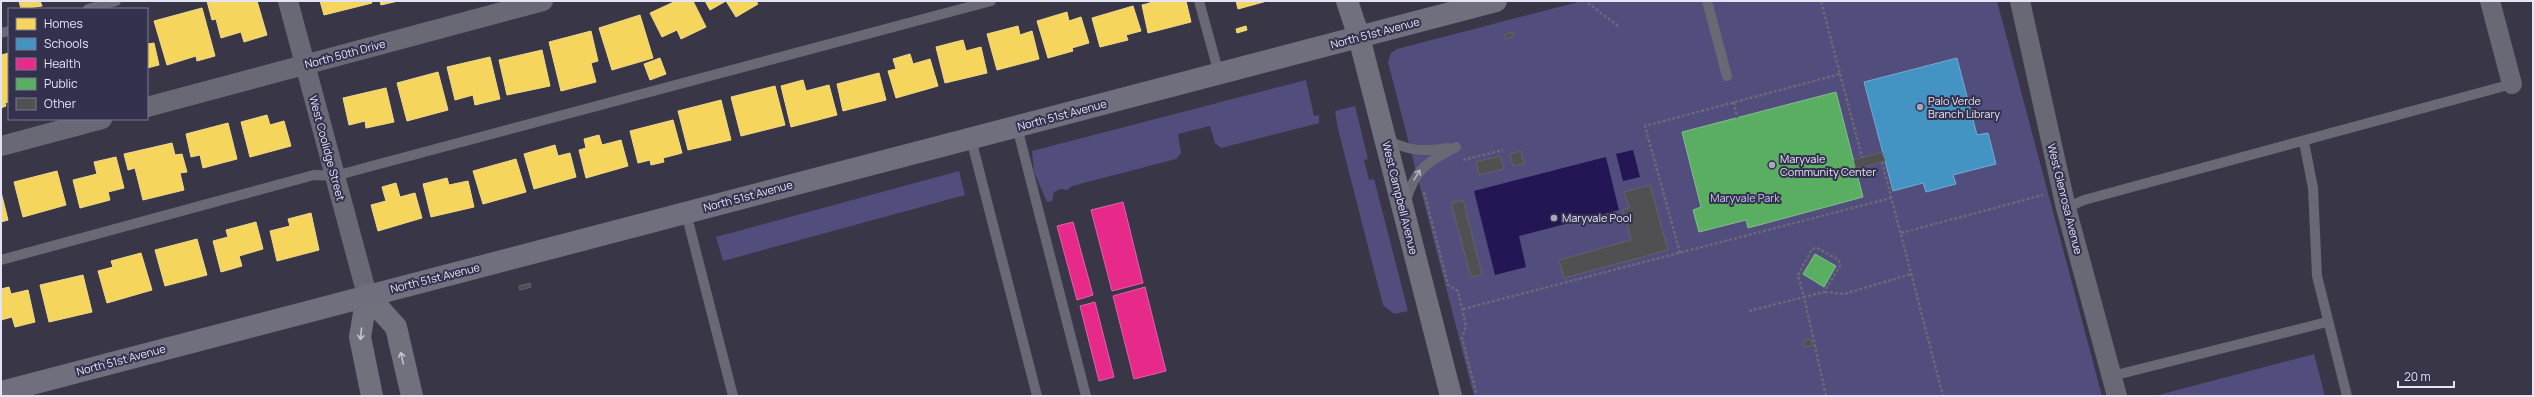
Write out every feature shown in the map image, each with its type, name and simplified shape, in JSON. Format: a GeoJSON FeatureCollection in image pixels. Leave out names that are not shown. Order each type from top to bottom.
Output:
{"type":"FeatureCollection","features":[{"type":"Feature","properties":{"kind":"main road","name":"North 51st Avenue"},"geometry":{"type":"LineString","coordinates":[[1,392],[1496,1]]}},
{"type":"Feature","properties":{"kind":"street","name":"West Coolidge Street"},"geometry":{"type":"LineString","coordinates":[[288,1],[368,295]]}},
{"type":"Feature","properties":{"kind":"street","name":"North 50th Drive"},"geometry":{"type":"LineString","coordinates":[[148,107],[543,1]]}},
{"type":"Feature","properties":{"kind":"street","name":"West Campbell Avenue"},"geometry":{"type":"LineString","coordinates":[[1347,1],[1359,37],[1451,396]]}},
{"type":"Feature","properties":{"kind":"street","name":"West Glenrosa Avenue"},"geometry":{"type":"LineString","coordinates":[[2020,1],[2064,199],[2117,396]]}},
{"type":"Feature","properties":{"kind":"street"},"geometry":{"type":"LineString","coordinates":[[2490,1],[2512,84]]}},
{"type":"Feature","properties":{"kind":"street"},"geometry":{"type":"LineString","coordinates":[[1,146],[98,120]]}},
{"type":"Feature","properties":{"kind":"street"},"geometry":{"type":"LineString","coordinates":[[368,295],[360,337],[372,396]]}},
{"type":"Feature","properties":{"kind":"street"},"geometry":{"type":"LineString","coordinates":[[368,295],[396,327],[412,396]]}},
{"type":"Feature","properties":{"kind":"lane"},"geometry":{"type":"LineString","coordinates":[[92,8],[116,1]]}},
{"type":"Feature","properties":{"kind":"lane"},"geometry":{"type":"LineString","coordinates":[[1,260],[314,175],[335,176],[960,5],[991,1]]}},
{"type":"Feature","properties":{"kind":"lane"},"geometry":{"type":"LineString","coordinates":[[1199,1],[1219,74]]}},
{"type":"Feature","properties":{"kind":"lane"},"geometry":{"type":"LineString","coordinates":[[1708,1],[1727,76]]}},
{"type":"Feature","properties":{"kind":"lane"},"geometry":{"type":"LineString","coordinates":[[2064,199],[2084,200],[2304,142],[2512,84]]}},
{"type":"Feature","properties":{"kind":"lane"},"geometry":{"type":"LineString","coordinates":[[1017,127],[1086,396]]}},
{"type":"Feature","properties":{"kind":"lane"},"geometry":{"type":"LineString","coordinates":[[971,139],[1037,396]]}},
{"type":"Feature","properties":{"kind":"lane"},"geometry":{"type":"LineString","coordinates":[[1385,139],[1406,149],[1422,152],[1456,147],[1429,161],[1418,172],[1409,189],[1403,211]]}},
{"type":"Feature","properties":{"kind":"lane"},"geometry":{"type":"LineString","coordinates":[[2304,142],[2313,188],[2317,276],[2327,322],[2347,396]]}},
{"type":"Feature","properties":{"kind":"lane"},"geometry":{"type":"LineString","coordinates":[[686,213],[733,396]]}},
{"type":"Feature","properties":{"kind":"lane"},"geometry":{"type":"LineString","coordinates":[[2112,376],[2327,322]]}},
{"type":"Feature","properties":{"kind":"path"},"geometry":{"type":"LineString","coordinates":[[1821,1],[1862,157]]}},
{"type":"Feature","properties":{"kind":"path"},"geometry":{"type":"LineString","coordinates":[[1588,3],[1618,26]]}},
{"type":"Feature","properties":{"kind":"path"},"geometry":{"type":"LineString","coordinates":[[1680,253],[1646,126],[1840,74]]}},
{"type":"Feature","properties":{"kind":"path"},"geometry":{"type":"LineString","coordinates":[[1734,102],[1737,118]]}},
{"type":"Feature","properties":{"kind":"path"},"geometry":{"type":"LineString","coordinates":[[1461,161],[1503,150]]}},
{"type":"Feature","properties":{"kind":"path"},"geometry":{"type":"LineString","coordinates":[[1882,162],[1943,396]]}},
{"type":"Feature","properties":{"kind":"path"},"geometry":{"type":"LineString","coordinates":[[1423,187],[1448,285],[1458,291],[1463,309],[1466,326],[1462,338],[1477,396]]}},
{"type":"Feature","properties":{"kind":"path"},"geometry":{"type":"LineString","coordinates":[[1463,309],[1892,198]]}},
{"type":"Feature","properties":{"kind":"path"},"geometry":{"type":"LineString","coordinates":[[1901,233],[2064,199]]}},
{"type":"Feature","properties":{"kind":"path"},"geometry":{"type":"LineString","coordinates":[[1824,292],[1840,266],[1839,260],[1817,248],[1812,249],[1798,275],[1826,396]]}},
{"type":"Feature","properties":{"kind":"path"},"geometry":{"type":"LineString","coordinates":[[1749,311],[1824,292],[1844,294],[1911,274]]}},
{"type":"Feature","properties":{"kind":"green space","name":"Maryvale Park"},"geometry":{"type":"Polygon","coordinates":[[[1582,1],[1997,1],[2102,396],[1474,396],[1388,62],[1391,53],[1397,49],[1582,1]]]}},
{"type":"Feature","properties":{"kind":"green space"},"geometry":{"type":"Polygon","coordinates":[[[1306,80],[1314,116],[1319,115],[1319,123],[1221,148],[1215,143],[1210,126],[1178,134],[1181,153],[1176,159],[1072,186],[1067,190],[1060,189],[1054,192],[1052,201],[1047,202],[1034,172],[1032,151],[1306,80]]]}},
{"type":"Feature","properties":{"kind":"green space"},"geometry":{"type":"Polygon","coordinates":[[[1355,106],[1368,159],[1364,160],[1369,180],[1374,179],[1408,311],[1394,314],[1383,305],[1338,129],[1335,111],[1355,106]]]}},
{"type":"Feature","properties":{"kind":"green space"},"geometry":{"type":"Polygon","coordinates":[[[959,171],[965,195],[723,261],[716,237],[959,171]]]}},
{"type":"Feature","properties":{"kind":"green space"},"geometry":{"type":"Polygon","coordinates":[[[2314,354],[2325,396],[2155,396],[2314,354]]]}},
{"type":"Feature","properties":{"kind":"shaded area"},"geometry":{"type":"Polygon","coordinates":[[[1633,150],[1640,177],[1623,181],[1616,154],[1633,150]]]}},
{"type":"Feature","properties":{"kind":"shaded area"},"geometry":{"type":"Polygon","coordinates":[[[1606,157],[1619,210],[1519,236],[1526,267],[1495,275],[1474,191],[1606,157]]]}},
{"type":"Feature","properties":{"kind":"building: Homes"},"geometry":{"type":"Polygon","coordinates":[[[19,1],[40,1],[42,6],[28,8],[21,8],[19,1]]]}},
{"type":"Feature","properties":{"kind":"building: Homes"},"geometry":{"type":"Polygon","coordinates":[[[207,1],[257,1],[267,35],[244,42],[241,32],[221,38],[216,19],[212,20],[207,1]]]}},
{"type":"Feature","properties":{"kind":"building: Homes"},"geometry":{"type":"Polygon","coordinates":[[[320,1],[371,1],[372,3],[324,15],[320,1]]]}},
{"type":"Feature","properties":{"kind":"building: Homes"},"geometry":{"type":"Polygon","coordinates":[[[380,1],[398,1],[381,5],[380,1]]]}},
{"type":"Feature","properties":{"kind":"building: Homes"},"geometry":{"type":"Polygon","coordinates":[[[676,1],[693,1],[706,27],[681,39],[677,30],[662,37],[650,13],[676,1]]]}},
{"type":"Feature","properties":{"kind":"building: Homes"},"geometry":{"type":"Polygon","coordinates":[[[705,1],[726,1],[710,10],[705,1]]]}},
{"type":"Feature","properties":{"kind":"building: Homes"},"geometry":{"type":"Polygon","coordinates":[[[726,1],[756,1],[758,4],[736,17],[726,1]]]}},
{"type":"Feature","properties":{"kind":"building: Homes"},"geometry":{"type":"Polygon","coordinates":[[[1150,1],[1186,1],[1191,22],[1148,33],[1142,5],[1150,3],[1150,1]]]}},
{"type":"Feature","properties":{"kind":"building: Homes"},"geometry":{"type":"Polygon","coordinates":[[[1236,1],[1267,1],[1238,9],[1236,1]]]}},
{"type":"Feature","properties":{"kind":"building: Homes"},"geometry":{"type":"Polygon","coordinates":[[[1133,6],[1141,31],[1126,35],[1128,40],[1100,47],[1092,18],[1133,6]]]}},
{"type":"Feature","properties":{"kind":"building: Homes"},"geometry":{"type":"Polygon","coordinates":[[[202,8],[215,56],[197,61],[196,56],[167,65],[154,21],[202,8]]]}},
{"type":"Feature","properties":{"kind":"building: Homes"},"geometry":{"type":"Polygon","coordinates":[[[1067,12],[1069,21],[1081,17],[1089,43],[1072,48],[1073,51],[1048,58],[1037,21],[1067,12]]]}},
{"type":"Feature","properties":{"kind":"building: Homes"},"geometry":{"type":"Polygon","coordinates":[[[640,15],[653,58],[612,70],[599,28],[640,15]]]}},
{"type":"Feature","properties":{"kind":"building: Homes"},"geometry":{"type":"Polygon","coordinates":[[[1018,26],[1020,35],[1032,31],[1039,59],[997,70],[987,34],[1018,26]]]}},
{"type":"Feature","properties":{"kind":"building: Homes"},"geometry":{"type":"Polygon","coordinates":[[[1246,26],[1247,30],[1237,33],[1236,29],[1246,26]]]}},
{"type":"Feature","properties":{"kind":"building: Homes"},"geometry":{"type":"Polygon","coordinates":[[[591,31],[598,61],[591,63],[596,82],[561,91],[549,42],[591,31]]]}},
{"type":"Feature","properties":{"kind":"building: Homes"},"geometry":{"type":"Polygon","coordinates":[[[963,40],[966,51],[981,47],[987,73],[945,83],[936,47],[963,40]]]}},
{"type":"Feature","properties":{"kind":"building: Homes"},"geometry":{"type":"Polygon","coordinates":[[[154,43],[159,65],[148,68],[148,44],[154,43]]]}},
{"type":"Feature","properties":{"kind":"building: Homes"},"geometry":{"type":"Polygon","coordinates":[[[542,50],[550,86],[507,95],[499,60],[542,50]]]}},
{"type":"Feature","properties":{"kind":"building: Homes"},"geometry":{"type":"Polygon","coordinates":[[[8,53],[8,102],[5,103],[6,106],[1,108],[1,55],[8,53]]]}},
{"type":"Feature","properties":{"kind":"building: Homes"},"geometry":{"type":"Polygon","coordinates":[[[910,54],[913,64],[930,59],[938,86],[896,98],[888,71],[896,69],[893,59],[910,54]]]}},
{"type":"Feature","properties":{"kind":"building: Homes"},"geometry":{"type":"Polygon","coordinates":[[[490,57],[500,99],[475,105],[473,95],[455,100],[447,67],[490,57]]]}},
{"type":"Feature","properties":{"kind":"building: Homes"},"geometry":{"type":"Polygon","coordinates":[[[660,58],[666,74],[650,80],[644,64],[660,58]]]}},
{"type":"Feature","properties":{"kind":"building: Homes"},"geometry":{"type":"Polygon","coordinates":[[[438,72],[448,110],[407,121],[397,83],[438,72]]]}},
{"type":"Feature","properties":{"kind":"building: Homes"},"geometry":{"type":"Polygon","coordinates":[[[879,73],[886,100],[843,111],[837,84],[879,73]]]}},
{"type":"Feature","properties":{"kind":"building: Homes"},"geometry":{"type":"Polygon","coordinates":[[[803,80],[806,91],[829,85],[837,115],[791,127],[781,86],[803,80]]]}},
{"type":"Feature","properties":{"kind":"building: Homes"},"geometry":{"type":"Polygon","coordinates":[[[775,86],[785,125],[741,136],[731,97],[775,86]]]}},
{"type":"Feature","properties":{"kind":"building: Homes"},"geometry":{"type":"Polygon","coordinates":[[[386,88],[394,122],[366,128],[365,121],[349,125],[343,98],[386,88]]]}},
{"type":"Feature","properties":{"kind":"building: Homes"},"geometry":{"type":"Polygon","coordinates":[[[721,100],[731,140],[688,150],[678,111],[721,100]]]}},
{"type":"Feature","properties":{"kind":"building: Homes"},"geometry":{"type":"Polygon","coordinates":[[[267,115],[270,125],[284,121],[291,146],[250,157],[241,122],[267,115]]]}},
{"type":"Feature","properties":{"kind":"building: Homes"},"geometry":{"type":"Polygon","coordinates":[[[673,120],[682,153],[663,158],[664,162],[651,165],[650,160],[638,163],[630,131],[673,120]]]}},
{"type":"Feature","properties":{"kind":"building: Homes"},"geometry":{"type":"Polygon","coordinates":[[[228,123],[237,159],[203,168],[200,155],[191,157],[186,134],[228,123]]]}},
{"type":"Feature","properties":{"kind":"building: Homes"},"geometry":{"type":"Polygon","coordinates":[[[599,135],[602,145],[621,140],[628,166],[586,178],[579,150],[586,148],[584,139],[599,135]]]}},
{"type":"Feature","properties":{"kind":"building: Homes"},"geometry":{"type":"Polygon","coordinates":[[[172,143],[175,155],[182,154],[187,172],[180,173],[184,190],[143,200],[135,168],[128,170],[124,154],[172,143]]]}},
{"type":"Feature","properties":{"kind":"building: Homes"},"geometry":{"type":"Polygon","coordinates":[[[555,145],[558,156],[570,153],[576,177],[534,189],[524,154],[555,145]]]}},
{"type":"Feature","properties":{"kind":"building: Homes"},"geometry":{"type":"Polygon","coordinates":[[[116,157],[124,188],[108,192],[110,200],[80,208],[73,180],[97,174],[94,162],[116,157]]]}},
{"type":"Feature","properties":{"kind":"building: Homes"},"geometry":{"type":"Polygon","coordinates":[[[516,159],[526,192],[483,204],[473,171],[516,159]]]}},
{"type":"Feature","properties":{"kind":"building: Homes"},"geometry":{"type":"Polygon","coordinates":[[[57,171],[66,205],[23,217],[14,182],[57,171]]]}},
{"type":"Feature","properties":{"kind":"building: Homes"},"geometry":{"type":"Polygon","coordinates":[[[447,178],[449,185],[468,181],[474,207],[431,217],[423,184],[447,178]]]}},
{"type":"Feature","properties":{"kind":"building: Homes"},"geometry":{"type":"Polygon","coordinates":[[[396,183],[400,197],[415,193],[422,218],[378,231],[371,205],[386,201],[382,187],[396,183]]]}},
{"type":"Feature","properties":{"kind":"building: Homes"},"geometry":{"type":"Polygon","coordinates":[[[1,192],[8,220],[1,222],[1,192]]]}},
{"type":"Feature","properties":{"kind":"building: Homes"},"geometry":{"type":"Polygon","coordinates":[[[311,213],[319,250],[277,261],[270,231],[290,226],[288,219],[311,213]]]}},
{"type":"Feature","properties":{"kind":"building: Homes"},"geometry":{"type":"Polygon","coordinates":[[[256,222],[263,249],[239,256],[242,266],[221,272],[213,241],[228,237],[226,230],[256,222]]]}},
{"type":"Feature","properties":{"kind":"building: Homes"},"geometry":{"type":"Polygon","coordinates":[[[197,239],[207,275],[165,286],[155,250],[197,239]]]}},
{"type":"Feature","properties":{"kind":"building: Homes"},"geometry":{"type":"Polygon","coordinates":[[[141,253],[152,290],[107,303],[98,271],[113,267],[111,261],[141,253]]]}},
{"type":"Feature","properties":{"kind":"building: Homes"},"geometry":{"type":"Polygon","coordinates":[[[83,275],[92,312],[49,322],[40,285],[83,275]]]}},
{"type":"Feature","properties":{"kind":"building: Homes"},"geometry":{"type":"Polygon","coordinates":[[[9,287],[11,294],[28,290],[35,322],[15,327],[12,317],[1,320],[1,289],[9,287]]]}},
{"type":"Feature","properties":{"kind":"building: Schools","name":"Palo Verde Branch Library"},"geometry":{"type":"Polygon","coordinates":[[[1957,58],[1977,135],[1988,133],[1996,164],[1953,175],[1956,184],[1926,192],[1923,183],[1893,191],[1864,82],[1957,58]]]}},
{"type":"Feature","properties":{"kind":"building: Health"},"geometry":{"type":"Polygon","coordinates":[[[1123,202],[1143,283],[1112,291],[1091,210],[1123,202]]]}},
{"type":"Feature","properties":{"kind":"building: Health"},"geometry":{"type":"Polygon","coordinates":[[[1073,222],[1093,295],[1077,300],[1057,226],[1073,222]]]}},
{"type":"Feature","properties":{"kind":"building: Health"},"geometry":{"type":"Polygon","coordinates":[[[1145,287],[1166,371],[1134,379],[1113,296],[1145,287]]]}},
{"type":"Feature","properties":{"kind":"building: Health"},"geometry":{"type":"Polygon","coordinates":[[[1095,302],[1114,377],[1099,381],[1080,306],[1095,302]]]}},
{"type":"Feature","properties":{"kind":"building: Public","name":"Maryvale Community Center"},"geometry":{"type":"Polygon","coordinates":[[[1836,92],[1863,197],[1748,228],[1746,220],[1699,232],[1693,210],[1701,207],[1682,132],[1836,92]]]}},
{"type":"Feature","properties":{"kind":"building: Public"},"geometry":{"type":"Polygon","coordinates":[[[1815,254],[1836,266],[1824,287],[1803,274],[1815,254]]]}},
{"type":"Feature","properties":{"kind":"building: Other"},"geometry":{"type":"Polygon","coordinates":[[[1513,32],[1514,36],[1506,39],[1504,35],[1513,32]]]}},
{"type":"Feature","properties":{"kind":"building: Other"},"geometry":{"type":"Polygon","coordinates":[[[1521,151],[1524,164],[1513,166],[1510,154],[1521,151]]]}},
{"type":"Feature","properties":{"kind":"building: Other"},"geometry":{"type":"Polygon","coordinates":[[[1882,152],[1885,161],[1856,169],[1854,160],[1882,152]]]}},
{"type":"Feature","properties":{"kind":"building: Other"},"geometry":{"type":"Polygon","coordinates":[[[1500,156],[1504,169],[1479,175],[1476,162],[1500,156]]]}},
{"type":"Feature","properties":{"kind":"building: Other"},"geometry":{"type":"Polygon","coordinates":[[[1650,185],[1668,250],[1564,278],[1559,260],[1631,240],[1623,210],[1629,208],[1624,192],[1650,185]]]}},
{"type":"Feature","properties":{"kind":"building: Other"},"geometry":{"type":"Polygon","coordinates":[[[1463,200],[1482,274],[1471,277],[1451,203],[1463,200]]]}},
{"type":"Feature","properties":{"kind":"building: Other"},"geometry":{"type":"Polygon","coordinates":[[[530,283],[531,287],[520,290],[519,286],[530,283]]]}},
{"type":"Feature","properties":{"kind":"building: Other"},"geometry":{"type":"Polygon","coordinates":[[[1810,339],[1812,346],[1804,347],[1803,340],[1810,339]]]}},
{"type":"Feature","properties":{"kind":"place","name":"Palo Verde Branch Library"},"geometry":{"type":"Point","coordinates":[1920,107]}},
{"type":"Feature","properties":{"kind":"place","name":"Maryvale Community Center"},"geometry":{"type":"Point","coordinates":[1772,165]}},
{"type":"Feature","properties":{"kind":"place","name":"Maryvale Pool"},"geometry":{"type":"Point","coordinates":[1554,218]}}]}
